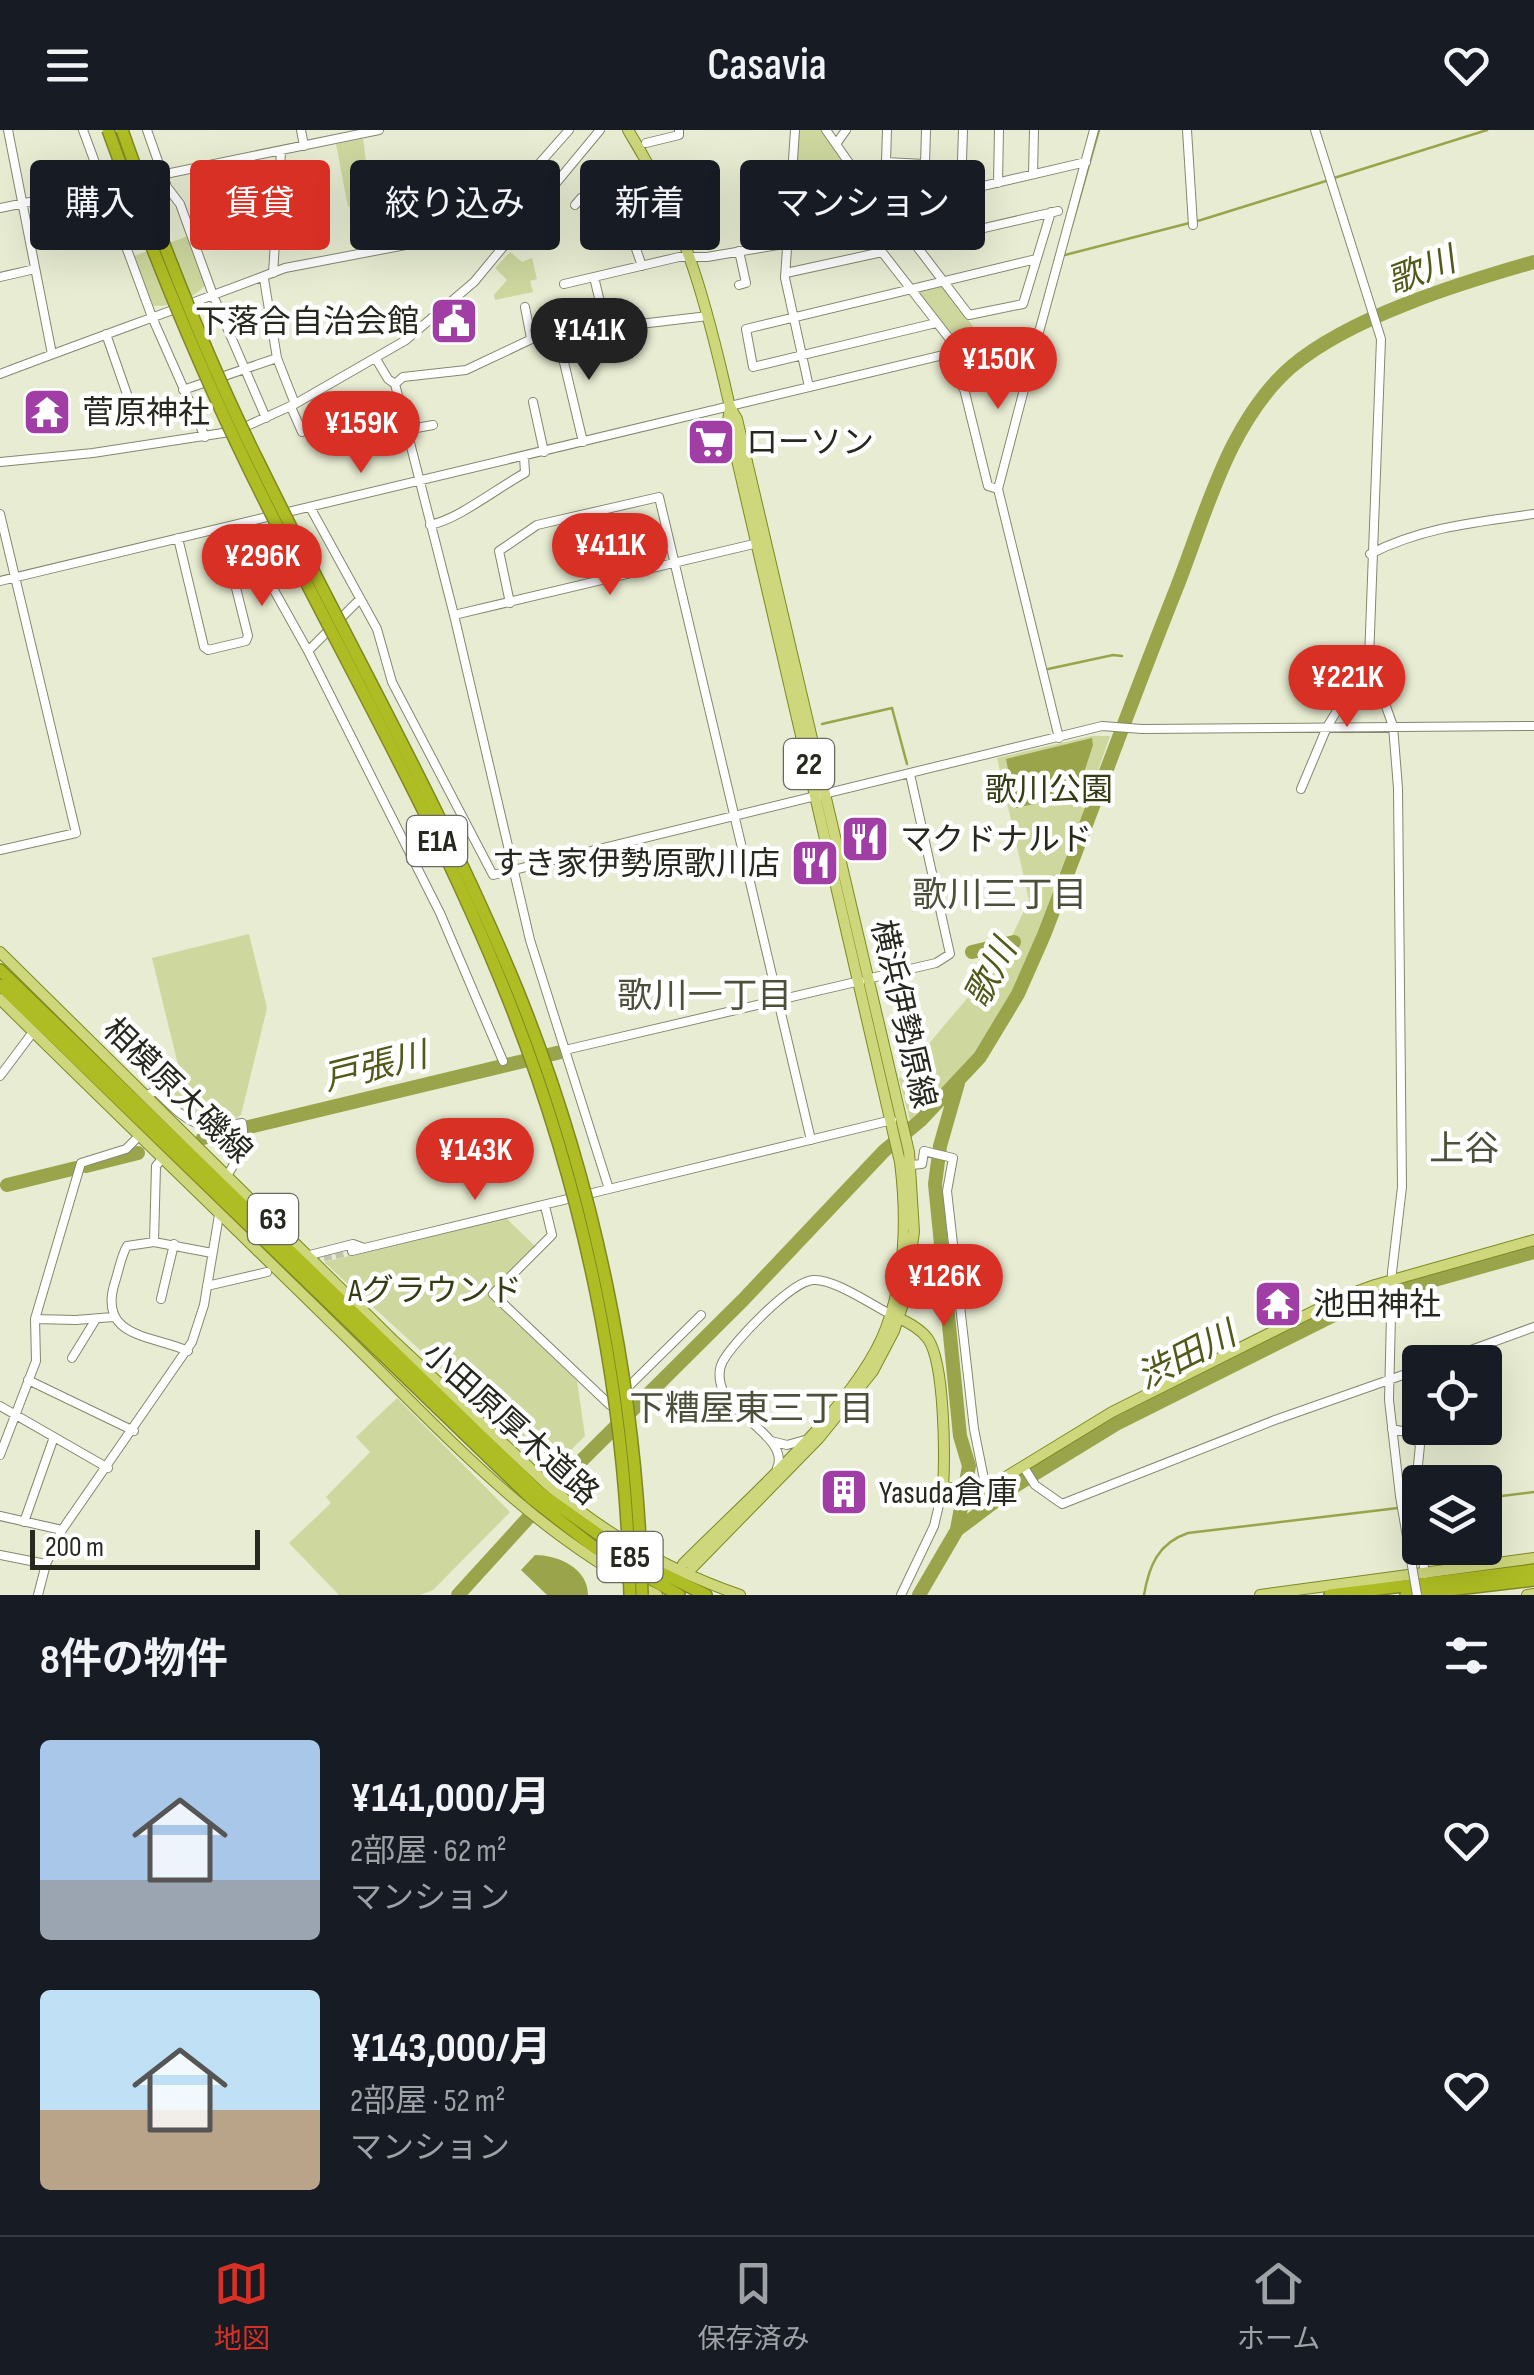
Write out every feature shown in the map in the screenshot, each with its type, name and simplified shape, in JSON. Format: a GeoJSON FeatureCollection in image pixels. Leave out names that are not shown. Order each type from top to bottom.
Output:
{"type":"FeatureCollection","features":[{"type":"Feature","properties":{"kind":"highway","name":"E1A"},"geometry":{"type":"LineString","coordinates":[[108,130],[210,388],[445,857],[507,995],[531,1060],[566,1166],[598,1301],[620,1442],[630,1595]]}},
{"type":"Feature","properties":{"kind":"highway","name":"E1A"},"geometry":{"type":"LineString","coordinates":[[125,130],[167,255],[258,462],[464,869],[542,1056],[576,1161],[609,1300],[631,1440],[642,1595]]}},
{"type":"Feature","properties":{"kind":"highway","name":"小田原厚木道路"},"geometry":{"type":"LineString","coordinates":[[0,970],[536,1495]]}},
{"type":"Feature","properties":{"kind":"highway","name":"小田原厚木道路"},"geometry":{"type":"LineString","coordinates":[[0,985],[536,1495],[634,1572],[679,1595]]}},
{"type":"Feature","properties":{"kind":"highway","name":"小田原厚木道路"},"geometry":{"type":"LineString","coordinates":[[558,1513],[636,1560],[706,1595]]}},
{"type":"Feature","properties":{"kind":"highway"},"geometry":{"type":"LineString","coordinates":[[1330,1595],[1534,1570]]}},
{"type":"Feature","properties":{"kind":"highway"},"geometry":{"type":"LineString","coordinates":[[1406,1595],[1534,1580]]}},
{"type":"Feature","properties":{"kind":"main road","name":"横浜伊勢原線"},"geometry":{"type":"LineString","coordinates":[[628,130],[647,160]]}},
{"type":"Feature","properties":{"kind":"main road","name":"横浜伊勢原線"},"geometry":{"type":"LineString","coordinates":[[689,250],[730,407],[737,419],[906,1164],[905,1229],[894,1316],[873,1371],[846,1409],[687,1566],[809,1437],[866,1366],[894,1316]]}},
{"type":"Feature","properties":{"kind":"main road","name":"横浜伊勢原線"},"geometry":{"type":"LineString","coordinates":[[730,407],[728,421],[822,795]]}},
{"type":"Feature","properties":{"kind":"main road","name":"相模原大磯線"},"geometry":{"type":"LineString","coordinates":[[0,952],[310,1255],[536,1495],[558,1513],[600,1562],[658,1595]]}},
{"type":"Feature","properties":{"kind":"main road","name":"相模原大磯線"},"geometry":{"type":"LineString","coordinates":[[0,999],[466,1454],[536,1495]]}},
{"type":"Feature","properties":{"kind":"main road","name":"横浜伊勢原線"},"geometry":{"type":"LineString","coordinates":[[897,1123],[910,1152],[906,1164]]}},
{"type":"Feature","properties":{"kind":"main road"},"geometry":{"type":"LineString","coordinates":[[894,1316],[925,1336],[935,1356],[945,1488],[982,1490],[1112,1412],[1360,1289],[1534,1240]]}},
{"type":"Feature","properties":{"kind":"main road","name":"相模原大磯線"},"geometry":{"type":"LineString","coordinates":[[558,1513],[697,1580],[740,1595]]}},
{"type":"Feature","properties":{"kind":"main road"},"geometry":{"type":"LineString","coordinates":[[1260,1595],[1534,1558]]}},
{"type":"Feature","properties":{"kind":"street"},"geometry":{"type":"LineString","coordinates":[[8,130],[52,354]]}},
{"type":"Feature","properties":{"kind":"street"},"geometry":{"type":"LineString","coordinates":[[83,130],[93,160]]}},
{"type":"Feature","properties":{"kind":"street"},"geometry":{"type":"LineString","coordinates":[[147,130],[158,160]]}},
{"type":"Feature","properties":{"kind":"street"},"geometry":{"type":"LineString","coordinates":[[301,130],[304,146]]}},
{"type":"Feature","properties":{"kind":"street"},"geometry":{"type":"LineString","coordinates":[[170,174],[380,130]]}},
{"type":"Feature","properties":{"kind":"street"},"geometry":{"type":"LineString","coordinates":[[0,374],[273,273],[432,240],[477,226],[494,216],[561,134],[569,130]]}},
{"type":"Feature","properties":{"kind":"street"},"geometry":{"type":"LineString","coordinates":[[0,462],[236,432],[293,406],[406,340],[474,282],[600,130]]}},
{"type":"Feature","properties":{"kind":"street"},"geometry":{"type":"LineString","coordinates":[[646,143],[679,135],[679,130]]}},
{"type":"Feature","properties":{"kind":"street"},"geometry":{"type":"LineString","coordinates":[[793,160],[795,130]]}},
{"type":"Feature","properties":{"kind":"street"},"geometry":{"type":"LineString","coordinates":[[826,130],[848,160]]}},
{"type":"Feature","properties":{"kind":"street"},"geometry":{"type":"LineString","coordinates":[[836,144],[846,130]]}},
{"type":"Feature","properties":{"kind":"street"},"geometry":{"type":"LineString","coordinates":[[886,160],[887,130]]}},
{"type":"Feature","properties":{"kind":"street"},"geometry":{"type":"LineString","coordinates":[[924,160],[926,130]]}},
{"type":"Feature","properties":{"kind":"street"},"geometry":{"type":"LineString","coordinates":[[962,160],[963,130]]}},
{"type":"Feature","properties":{"kind":"street"},"geometry":{"type":"LineString","coordinates":[[998,182],[999,130]]}},
{"type":"Feature","properties":{"kind":"street"},"geometry":{"type":"LineString","coordinates":[[1033,174],[1034,130]]}},
{"type":"Feature","properties":{"kind":"street"},"geometry":{"type":"LineString","coordinates":[[1059,738],[998,489],[1094,130]]}},
{"type":"Feature","properties":{"kind":"street"},"geometry":{"type":"LineString","coordinates":[[1187,130],[1193,225]]}},
{"type":"Feature","properties":{"kind":"street"},"geometry":{"type":"LineString","coordinates":[[1315,130],[1379,334],[1369,660],[1393,726],[1398,788],[1402,1186],[1392,1282],[1390,1379],[1400,1496],[1417,1595]]}},
{"type":"Feature","properties":{"kind":"street"},"geometry":{"type":"LineString","coordinates":[[273,273],[281,152]]}},
{"type":"Feature","properties":{"kind":"street"},"geometry":{"type":"LineString","coordinates":[[985,185],[1086,162]]}},
{"type":"Feature","properties":{"kind":"street"},"geometry":{"type":"LineString","coordinates":[[170,187],[180,204],[242,369],[266,418]]}},
{"type":"Feature","properties":{"kind":"street"},"geometry":{"type":"LineString","coordinates":[[0,208],[30,202]]}},
{"type":"Feature","properties":{"kind":"street"},"geometry":{"type":"LineString","coordinates":[[576,205],[580,203]]}},
{"type":"Feature","properties":{"kind":"street"},"geometry":{"type":"LineString","coordinates":[[1055,211],[1036,259],[1023,304],[969,316],[915,244],[1055,211]]}},
{"type":"Feature","properties":{"kind":"street"},"geometry":{"type":"LineString","coordinates":[[126,250],[205,437]]}},
{"type":"Feature","properties":{"kind":"street"},"geometry":{"type":"LineString","coordinates":[[636,250],[642,266]]}},
{"type":"Feature","properties":{"kind":"street"},"geometry":{"type":"LineString","coordinates":[[564,284],[679,256],[745,250]]}},
{"type":"Feature","properties":{"kind":"street"},"geometry":{"type":"LineString","coordinates":[[789,250],[786,274],[809,386]]}},
{"type":"Feature","properties":{"kind":"street"},"geometry":{"type":"LineString","coordinates":[[739,251],[746,283]]}},
{"type":"Feature","properties":{"kind":"street"},"geometry":{"type":"LineString","coordinates":[[786,274],[882,252],[957,351],[988,486],[998,489]]}},
{"type":"Feature","properties":{"kind":"street"},"geometry":{"type":"LineString","coordinates":[[936,323],[754,367],[746,329],[1036,259]]}},
{"type":"Feature","properties":{"kind":"street"},"geometry":{"type":"LineString","coordinates":[[0,277],[35,269]]}},
{"type":"Feature","properties":{"kind":"street"},"geometry":{"type":"LineString","coordinates":[[594,277],[606,327]]}},
{"type":"Feature","properties":{"kind":"street"},"geometry":{"type":"LineString","coordinates":[[264,279],[277,358],[299,430]]}},
{"type":"Feature","properties":{"kind":"street"},"geometry":{"type":"LineString","coordinates":[[525,307],[531,338]]}},
{"type":"Feature","properties":{"kind":"street"},"geometry":{"type":"LineString","coordinates":[[568,311],[572,331]]}},
{"type":"Feature","properties":{"kind":"street"},"geometry":{"type":"LineString","coordinates":[[395,384],[403,377],[466,370],[531,338],[708,316]]}},
{"type":"Feature","properties":{"kind":"street"},"geometry":{"type":"LineString","coordinates":[[0,582],[1039,332]]}},
{"type":"Feature","properties":{"kind":"street"},"geometry":{"type":"LineString","coordinates":[[557,333],[584,442]]}},
{"type":"Feature","properties":{"kind":"street"},"geometry":{"type":"LineString","coordinates":[[106,334],[136,420]]}},
{"type":"Feature","properties":{"kind":"street"},"geometry":{"type":"LineString","coordinates":[[182,390],[277,358]]}},
{"type":"Feature","properties":{"kind":"street"},"geometry":{"type":"LineString","coordinates":[[376,359],[395,384],[530,940],[609,1189]]}},
{"type":"Feature","properties":{"kind":"street"},"geometry":{"type":"LineString","coordinates":[[964,388],[1028,374]]}},
{"type":"Feature","properties":{"kind":"street"},"geometry":{"type":"LineString","coordinates":[[522,412],[534,406],[544,452]]}},
{"type":"Feature","properties":{"kind":"street"},"geometry":{"type":"LineString","coordinates":[[405,430],[434,425]]}},
{"type":"Feature","properties":{"kind":"street"},"geometry":{"type":"LineString","coordinates":[[430,524],[449,521],[526,472],[524,456]]}},
{"type":"Feature","properties":{"kind":"street"},"geometry":{"type":"LineString","coordinates":[[510,603],[499,551],[537,525],[659,498],[811,1140]]}},
{"type":"Feature","properties":{"kind":"street"},"geometry":{"type":"LineString","coordinates":[[310,507],[377,629],[392,682],[492,875],[1109,726],[1534,726]]}},
{"type":"Feature","properties":{"kind":"street"},"geometry":{"type":"LineString","coordinates":[[0,514],[76,833],[0,850]]}},
{"type":"Feature","properties":{"kind":"street"},"geometry":{"type":"LineString","coordinates":[[1370,554],[1399,539],[1432,529],[1534,514]]}},
{"type":"Feature","properties":{"kind":"street"},"geometry":{"type":"LineString","coordinates":[[242,523],[251,548],[440,913],[504,1061]]}},
{"type":"Feature","properties":{"kind":"street"},"geometry":{"type":"LineString","coordinates":[[178,538],[204,647],[208,650],[246,641],[248,636],[222,528]]}},
{"type":"Feature","properties":{"kind":"street"},"geometry":{"type":"LineString","coordinates":[[454,616],[758,544]]}},
{"type":"Feature","properties":{"kind":"street"},"geometry":{"type":"LineString","coordinates":[[308,652],[360,599]]}},
{"type":"Feature","properties":{"kind":"street"},"geometry":{"type":"LineString","coordinates":[[1301,789],[1328,726],[1369,660]]}},
{"type":"Feature","properties":{"kind":"street"},"geometry":{"type":"LineString","coordinates":[[320,692],[321,677]]}},
{"type":"Feature","properties":{"kind":"street"},"geometry":{"type":"LineString","coordinates":[[565,1050],[936,963],[950,954],[910,774]]}},
{"type":"Feature","properties":{"kind":"street"},"geometry":{"type":"LineString","coordinates":[[0,1076],[34,1032]]}},
{"type":"Feature","properties":{"kind":"street"},"geometry":{"type":"LineString","coordinates":[[147,1094],[156,1092],[195,1124],[243,1127],[228,1174]]}},
{"type":"Feature","properties":{"kind":"street"},"geometry":{"type":"LineString","coordinates":[[352,1251],[811,1140],[897,1123]]}},
{"type":"Feature","properties":{"kind":"street"},"geometry":{"type":"LineString","coordinates":[[0,1454],[36,1362],[36,1319],[81,1163],[126,1149],[138,1136]]}},
{"type":"Feature","properties":{"kind":"street"},"geometry":{"type":"LineString","coordinates":[[906,1164],[922,1164],[927,1150],[954,1158],[948,1191],[982,1490]]}},
{"type":"Feature","properties":{"kind":"street"},"geometry":{"type":"LineString","coordinates":[[154,1242],[156,1166],[161,1160]]}},
{"type":"Feature","properties":{"kind":"street"},"geometry":{"type":"LineString","coordinates":[[545,1206],[552,1235],[493,1294],[610,1405],[700,1315]]}},
{"type":"Feature","properties":{"kind":"street"},"geometry":{"type":"LineString","coordinates":[[38,1595],[46,1564],[62,1530],[188,1352],[207,1286],[219,1215]]}},
{"type":"Feature","properties":{"kind":"street"},"geometry":{"type":"LineString","coordinates":[[188,1352],[125,1328],[113,1316],[110,1297],[121,1271],[124,1248],[154,1242],[212,1253]]}},
{"type":"Feature","properties":{"kind":"street"},"geometry":{"type":"LineString","coordinates":[[161,1299],[174,1244]]}},
{"type":"Feature","properties":{"kind":"street"},"geometry":{"type":"LineString","coordinates":[[310,1255],[354,1244],[364,1248]]}},
{"type":"Feature","properties":{"kind":"street"},"geometry":{"type":"LineString","coordinates":[[207,1286],[266,1272]]}},
{"type":"Feature","properties":{"kind":"street"},"geometry":{"type":"LineString","coordinates":[[777,1469],[780,1455],[771,1441],[724,1393],[720,1372],[730,1350],[790,1290],[805,1281],[823,1280],[894,1316]]}},
{"type":"Feature","properties":{"kind":"street"},"geometry":{"type":"LineString","coordinates":[[36,1319],[113,1316]]}},
{"type":"Feature","properties":{"kind":"street"},"geometry":{"type":"LineString","coordinates":[[72,1358],[96,1319]]}},
{"type":"Feature","properties":{"kind":"street"},"geometry":{"type":"LineString","coordinates":[[1485,1345],[1534,1327]]}},
{"type":"Feature","properties":{"kind":"street"},"geometry":{"type":"LineString","coordinates":[[1023,1466],[1035,1485],[1062,1504],[1402,1375]]}},
{"type":"Feature","properties":{"kind":"street"},"geometry":{"type":"LineString","coordinates":[[28,1380],[134,1430]]}},
{"type":"Feature","properties":{"kind":"street"},"geometry":{"type":"LineString","coordinates":[[0,1406],[108,1468]]}},
{"type":"Feature","properties":{"kind":"street"},"geometry":{"type":"LineString","coordinates":[[1392,1429],[1411,1432],[1420,1445],[1418,1465]]}},
{"type":"Feature","properties":{"kind":"street"},"geometry":{"type":"LineString","coordinates":[[24,1522],[54,1437]]}},
{"type":"Feature","properties":{"kind":"street"},"geometry":{"type":"LineString","coordinates":[[771,1441],[792,1445],[809,1437]]}},
{"type":"Feature","properties":{"kind":"street"},"geometry":{"type":"LineString","coordinates":[[901,1595],[934,1526],[945,1488]]}},
{"type":"Feature","properties":{"kind":"street"},"geometry":{"type":"LineString","coordinates":[[0,1516],[62,1530]]}},
{"type":"Feature","properties":{"kind":"street"},"geometry":{"type":"LineString","coordinates":[[3,1553],[46,1564]]}},
{"type":"Feature","properties":{"kind":"street"},"geometry":{"type":"LineString","coordinates":[[1423,1565],[1424,1574]]}},
{"type":"Feature","properties":{"kind":"green space"},"geometry":{"type":"Polygon","coordinates":[[[797,130],[821,130],[843,160],[796,160],[797,130]]]}},
{"type":"Feature","properties":{"kind":"green space"},"geometry":{"type":"Polygon","coordinates":[[[363,139],[366,160],[350,160],[348,207],[336,144],[363,139]]]}},
{"type":"Feature","properties":{"kind":"green space"},"geometry":{"type":"Polygon","coordinates":[[[188,236],[205,285],[180,301],[150,305],[131,257],[150,250],[170,250],[170,243],[188,236]]]}},
{"type":"Feature","properties":{"kind":"green space"},"geometry":{"type":"Polygon","coordinates":[[[510,252],[522,262],[532,258],[537,279],[530,281],[533,292],[495,300],[494,295],[507,280],[495,268],[510,252]]]}},
{"type":"Feature","properties":{"kind":"green space"},"geometry":{"type":"Polygon","coordinates":[[[941,284],[981,337],[956,342],[915,291],[941,284]]]}},
{"type":"Feature","properties":{"kind":"green space","name":"歌川公園"},"geometry":{"type":"Polygon","coordinates":[[[1092,736],[1110,736],[1033,958],[989,1037],[911,1124],[899,1079],[1002,957],[1029,900],[997,758],[1092,736]]]}},
{"type":"Feature","properties":{"kind":"green space"},"geometry":{"type":"Polygon","coordinates":[[[249,934],[267,1008],[241,1115],[229,1121],[207,1122],[187,1112],[160,1088],[182,1081],[152,958],[249,934]]]}},
{"type":"Feature","properties":{"kind":"green space","name":"Aグラウンド"},"geometry":{"type":"Polygon","coordinates":[[[506,1218],[536,1247],[490,1294],[577,1381],[585,1436],[551,1470],[324,1262],[506,1218]]]}},
{"type":"Feature","properties":{"kind":"green space"},"geometry":{"type":"Polygon","coordinates":[[[397,1398],[510,1512],[433,1590],[420,1595],[339,1595],[289,1543],[331,1503],[326,1497],[370,1452],[356,1437],[397,1398]]]}},
{"type":"Feature","properties":{"kind":"shaded area"},"geometry":{"type":"Polygon","coordinates":[[[1092,738],[1077,794],[1016,808],[1006,759],[1092,738]]]}},
{"type":"Feature","properties":{"kind":"shaded area"},"geometry":{"type":"Polygon","coordinates":[[[535,1555],[553,1557],[577,1570],[588,1595],[547,1595],[521,1570],[535,1555]]]}},
{"type":"Feature","properties":{"kind":"waterway"},"geometry":{"type":"LineString","coordinates":[[1072,225],[1099,130]]}},
{"type":"Feature","properties":{"kind":"waterway"},"geometry":{"type":"LineString","coordinates":[[1334,178],[1487,130]]}},
{"type":"Feature","properties":{"kind":"waterway"},"geometry":{"type":"LineString","coordinates":[[1065,255],[1201,220],[1326,181]]}},
{"type":"Feature","properties":{"kind":"waterway","name":"歌川"},"geometry":{"type":"LineString","coordinates":[[458,1595],[569,1473],[980,1057],[1018,994],[1044,935],[1209,499],[1235,441],[1269,389],[1315,349],[1374,317],[1440,291],[1534,262]]}},
{"type":"Feature","properties":{"kind":"waterway"},"geometry":{"type":"LineString","coordinates":[[1048,669],[1122,656]]}},
{"type":"Feature","properties":{"kind":"waterway"},"geometry":{"type":"LineString","coordinates":[[822,724],[892,708],[907,764]]}},
{"type":"Feature","properties":{"kind":"waterway","name":"戸張川"},"geometry":{"type":"LineString","coordinates":[[972,952],[1014,942]]}},
{"type":"Feature","properties":{"kind":"waterway","name":"戸張川"},"geometry":{"type":"LineString","coordinates":[[203,1138],[561,1052]]}},
{"type":"Feature","properties":{"kind":"waterway"},"geometry":{"type":"LineString","coordinates":[[957,1529],[969,1466],[960,1436],[935,1184],[940,1146],[958,1083]]}},
{"type":"Feature","properties":{"kind":"waterway","name":"戸張川"},"geometry":{"type":"LineString","coordinates":[[86,1166],[138,1153]]}},
{"type":"Feature","properties":{"kind":"waterway","name":"戸張川"},"geometry":{"type":"LineString","coordinates":[[7,1185],[76,1168]]}},
{"type":"Feature","properties":{"kind":"waterway","name":"渋田川"},"geometry":{"type":"LineString","coordinates":[[919,1595],[957,1530],[1018,1484],[1116,1424],[1332,1316],[1413,1286],[1534,1252]]}},
{"type":"Feature","properties":{"kind":"waterway"},"geometry":{"type":"LineString","coordinates":[[1502,1496],[1534,1492]]}},
{"type":"Feature","properties":{"kind":"waterway"},"geometry":{"type":"LineString","coordinates":[[1144,1595],[1162,1549],[1188,1533],[1398,1508]]}},
{"type":"Feature","properties":{"kind":"tunnel"},"geometry":{"type":"LineString","coordinates":[[312,1260],[352,1251]]}},
{"type":"Feature","properties":{"kind":"place","name":"下落合自治会館"},"geometry":{"type":"Point","coordinates":[454,321]}},
{"type":"Feature","properties":{"kind":"place","name":"菅原神社"},"geometry":{"type":"Point","coordinates":[47,412]}},
{"type":"Feature","properties":{"kind":"place","name":"ローソン"},"geometry":{"type":"Point","coordinates":[711,442]}},
{"type":"Feature","properties":{"kind":"place","name":"マクドナルド"},"geometry":{"type":"Point","coordinates":[865,839]}},
{"type":"Feature","properties":{"kind":"place","name":"すき家伊勢原歌川店"},"geometry":{"type":"Point","coordinates":[815,863]}},
{"type":"Feature","properties":{"kind":"place","name":"池田神社"},"geometry":{"type":"Point","coordinates":[1278,1304]}},
{"type":"Feature","properties":{"kind":"place","name":"Yasuda倉庫"},"geometry":{"type":"Point","coordinates":[844,1492]}},
{"type":"Feature","properties":{"kind":"district","name":"歌川三丁目"},"geometry":{"type":"Point","coordinates":[1000,894]}},
{"type":"Feature","properties":{"kind":"district","name":"歌川一丁目"},"geometry":{"type":"Point","coordinates":[705,995]}},
{"type":"Feature","properties":{"kind":"district","name":"上谷"},"geometry":{"type":"Point","coordinates":[1464,1148]}},
{"type":"Feature","properties":{"kind":"district","name":"下糟屋東三丁目"},"geometry":{"type":"Point","coordinates":[752,1408]}}]}
